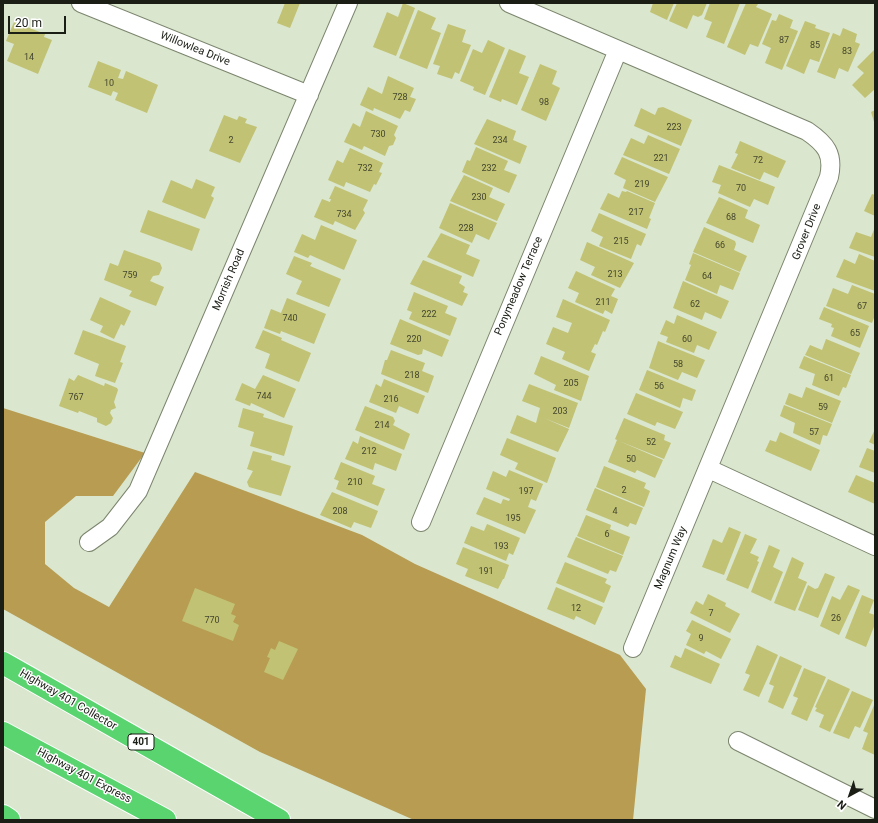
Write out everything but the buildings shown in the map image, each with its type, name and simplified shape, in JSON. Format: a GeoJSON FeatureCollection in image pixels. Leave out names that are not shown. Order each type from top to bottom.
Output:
{"type":"FeatureCollection","features":[{"type":"Feature","properties":{"kind":"highway","name":"Highway 401 Collector"},"geometry":{"type":"LineString","coordinates":[[3,663],[279,820]]}},
{"type":"Feature","properties":{"kind":"highway","name":"Highway 401 Express"},"geometry":{"type":"LineString","coordinates":[[3,733],[165,820]]}},
{"type":"Feature","properties":{"kind":"highway"},"geometry":{"type":"LineString","coordinates":[[3,816],[10,820]]}},
{"type":"Feature","properties":{"kind":"street","name":"Willowlea Drive"},"geometry":{"type":"LineString","coordinates":[[81,3],[309,95]]}},
{"type":"Feature","properties":{"kind":"street","name":"Morrish Road"},"geometry":{"type":"LineString","coordinates":[[89,542],[110,527],[138,491],[348,3]]}},
{"type":"Feature","properties":{"kind":"street","name":"Grover Drive"},"geometry":{"type":"LineString","coordinates":[[509,3],[807,130],[818,138],[828,151],[832,164],[829,178],[709,469]]}},
{"type":"Feature","properties":{"kind":"street","name":"Ponymeadow Terrace"},"geometry":{"type":"LineString","coordinates":[[421,522],[618,50]]}},
{"type":"Feature","properties":{"kind":"street"},"geometry":{"type":"LineString","coordinates":[[709,469],[875,546]]}},
{"type":"Feature","properties":{"kind":"street","name":"Magnum Way"},"geometry":{"type":"LineString","coordinates":[[633,648],[709,469]]}},
{"type":"Feature","properties":{"kind":"street"},"geometry":{"type":"LineString","coordinates":[[738,741],[875,809]]}},
{"type":"Feature","properties":{"kind":"shaded area"},"geometry":{"type":"Polygon","coordinates":[[[3,408],[145,453],[113,496],[76,496],[45,522],[45,564],[74,588],[109,607],[195,472],[362,535],[415,564],[620,655],[646,689],[633,820],[414,820],[260,752],[3,609],[3,408]]]}}]}
